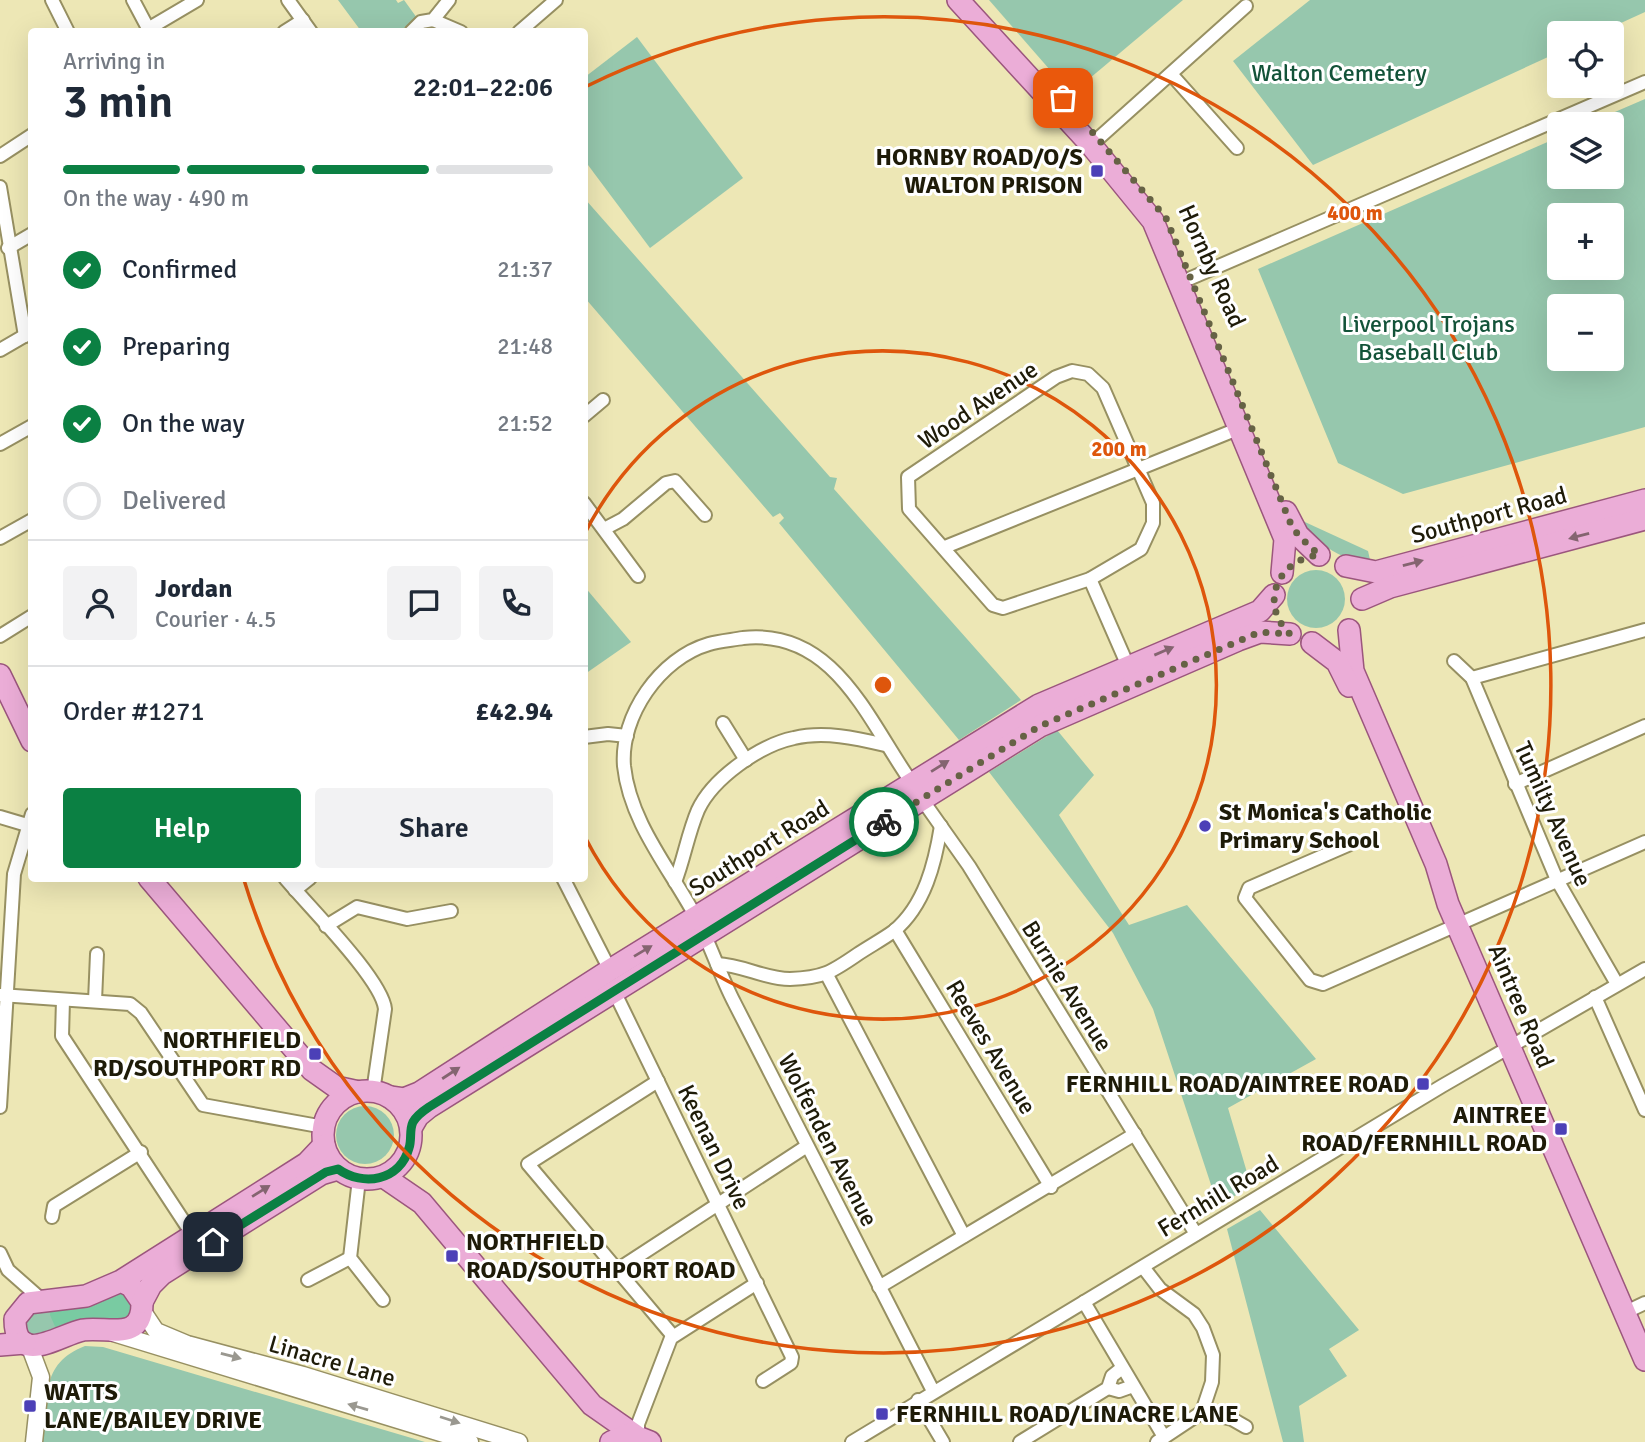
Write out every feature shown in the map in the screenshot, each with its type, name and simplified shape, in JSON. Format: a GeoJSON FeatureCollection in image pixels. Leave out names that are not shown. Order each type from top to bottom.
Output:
{"type":"FeatureCollection","features":[{"type":"Feature","properties":{"kind":"main road","name":"Hornby Road"},"geometry":{"type":"LineString","coordinates":[[958,0],[1166,218],[1290,522],[1298,535],[1319,555]]}},
{"type":"Feature","properties":{"kind":"main road","name":"Hornby Road"},"geometry":{"type":"LineString","coordinates":[[974,0],[1095,141],[1153,221],[1240,428]]}},
{"type":"Feature","properties":{"kind":"main road"},"geometry":{"type":"LineString","coordinates":[[1240,428],[1285,540],[1282,573],[1274,595],[1278,619],[1290,634],[1312,643],[1328,642],[1349,630],[1359,614],[1362,599],[1359,583],[1346,566],[1319,555],[1298,559],[1282,573]]}},
{"type":"Feature","properties":{"kind":"main road","name":"Southport Road"},"geometry":{"type":"LineString","coordinates":[[1346,566],[1376,572],[1645,500]]}},
{"type":"Feature","properties":{"kind":"main road","name":"Southport Road"},"geometry":{"type":"LineString","coordinates":[[1362,599],[1390,587],[1645,519]]}},
{"type":"Feature","properties":{"kind":"main road","name":"Southport Road"},"geometry":{"type":"LineString","coordinates":[[917,791],[1039,705],[1260,611],[1274,595]]}},
{"type":"Feature","properties":{"kind":"main road","name":"Aintree Road"},"geometry":{"type":"LineString","coordinates":[[1349,630],[1353,671],[1436,864],[1452,914],[1645,1360]]}},
{"type":"Feature","properties":{"kind":"main road","name":"Southport Road"},"geometry":{"type":"LineString","coordinates":[[411,1128],[418,1116],[429,1107],[697,920],[917,791],[1093,700],[1260,632],[1290,634]]}},
{"type":"Feature","properties":{"kind":"main road","name":"Aintree Road"},"geometry":{"type":"LineString","coordinates":[[1312,643],[1337,662],[1345,675],[1426,868],[1452,914]]}},
{"type":"Feature","properties":{"kind":"main road"},"geometry":{"type":"LineString","coordinates":[[1,681],[28,733]]}},
{"type":"Feature","properties":{"kind":"main road"},"geometry":{"type":"LineString","coordinates":[[152,882],[312,1070],[336,1087],[374,1094],[404,1110],[411,1128],[407,1154],[414,1186],[422,1203],[592,1405],[641,1437]]}},
{"type":"Feature","properties":{"kind":"main road","name":"Southport Road"},"geometry":{"type":"LineString","coordinates":[[374,1094],[404,1099],[419,1093],[612,980]]}},
{"type":"Feature","properties":{"kind":"main road"},"geometry":{"type":"LineString","coordinates":[[312,1070],[325,1129],[338,1169]]}},
{"type":"Feature","properties":{"kind":"main road"},"geometry":{"type":"LineString","coordinates":[[27,1344],[17,1334],[12,1317],[42,1300],[86,1296],[121,1282],[192,1234],[307,1163],[341,1100],[374,1094]]}},
{"type":"Feature","properties":{"kind":"main road"},"geometry":{"type":"LineString","coordinates":[[0,1345],[41,1346],[87,1329],[110,1332],[129,1328],[138,1321],[151,1284],[162,1274],[321,1174],[338,1169],[359,1179],[384,1177],[401,1164],[407,1154]]}},
{"type":"Feature","properties":{"kind":"main road"},"geometry":{"type":"LineString","coordinates":[[384,1177],[422,1203]]}},
{"type":"Feature","properties":{"kind":"main road"},"geometry":{"type":"LineString","coordinates":[[121,1282],[131,1286],[142,1306]]}},
{"type":"Feature","properties":{"kind":"main road"},"geometry":{"type":"LineString","coordinates":[[592,1405],[605,1442]]}},
{"type":"Feature","properties":{"kind":"main road"},"geometry":{"type":"LineString","coordinates":[[611,1442],[624,1435],[641,1437]]}},
{"type":"Feature","properties":{"kind":"street"},"geometry":{"type":"LineString","coordinates":[[51,0],[66,28]]}},
{"type":"Feature","properties":{"kind":"street"},"geometry":{"type":"LineString","coordinates":[[134,0],[148,28]]}},
{"type":"Feature","properties":{"kind":"street"},"geometry":{"type":"LineString","coordinates":[[152,28],[197,0]]}},
{"type":"Feature","properties":{"kind":"street"},"geometry":{"type":"LineString","coordinates":[[288,0],[308,28]]}},
{"type":"Feature","properties":{"kind":"street"},"geometry":{"type":"LineString","coordinates":[[417,28],[449,0]]}},
{"type":"Feature","properties":{"kind":"street"},"geometry":{"type":"LineString","coordinates":[[524,28],[556,0]]}},
{"type":"Feature","properties":{"kind":"street"},"geometry":{"type":"LineString","coordinates":[[1095,141],[1246,6]]}},
{"type":"Feature","properties":{"kind":"street"},"geometry":{"type":"LineString","coordinates":[[290,28],[303,20]]}},
{"type":"Feature","properties":{"kind":"street"},"geometry":{"type":"LineString","coordinates":[[427,21],[449,28]]}},
{"type":"Feature","properties":{"kind":"street"},"geometry":{"type":"LineString","coordinates":[[1171,74],[1237,148]]}},
{"type":"Feature","properties":{"kind":"street"},"geometry":{"type":"LineString","coordinates":[[1191,278],[1645,82]]}},
{"type":"Feature","properties":{"kind":"street"},"geometry":{"type":"LineString","coordinates":[[0,156],[28,138]]}},
{"type":"Feature","properties":{"kind":"street"},"geometry":{"type":"LineString","coordinates":[[0,187],[8,248],[28,334],[0,350]]}},
{"type":"Feature","properties":{"kind":"street"},"geometry":{"type":"LineString","coordinates":[[8,248],[28,236]]}},
{"type":"Feature","properties":{"kind":"street","name":"Wood Avenue"},"geometry":{"type":"LineString","coordinates":[[945,547],[909,509],[908,477],[1056,377],[1072,371],[1088,374],[1102,388],[1139,470]]}},
{"type":"Feature","properties":{"kind":"street"},"geometry":{"type":"LineString","coordinates":[[588,413],[605,398]]}},
{"type":"Feature","properties":{"kind":"street"},"geometry":{"type":"LineString","coordinates":[[0,444],[28,428]]}},
{"type":"Feature","properties":{"kind":"street"},"geometry":{"type":"LineString","coordinates":[[1139,470],[1153,503],[1153,523],[1147,540],[1141,549],[1090,579],[1003,608],[993,605],[945,547],[1240,428]]}},
{"type":"Feature","properties":{"kind":"street"},"geometry":{"type":"LineString","coordinates":[[604,529],[648,500],[666,483],[675,481],[705,515]]}},
{"type":"Feature","properties":{"kind":"street"},"geometry":{"type":"LineString","coordinates":[[588,508],[638,576]]}},
{"type":"Feature","properties":{"kind":"street"},"geometry":{"type":"LineString","coordinates":[[0,538],[28,522]]}},
{"type":"Feature","properties":{"kind":"street"},"geometry":{"type":"LineString","coordinates":[[1090,579],[1128,666]]}},
{"type":"Feature","properties":{"kind":"street"},"geometry":{"type":"LineString","coordinates":[[0,636],[28,618]]}},
{"type":"Feature","properties":{"kind":"street"},"geometry":{"type":"LineString","coordinates":[[1472,678],[1645,630]]}},
{"type":"Feature","properties":{"kind":"street","name":"Burnie Avenue"},"geometry":{"type":"LineString","coordinates":[[627,736],[635,712],[650,687],[678,660],[707,644],[746,638],[784,640],[812,652],[846,680],[885,745],[941,826],[1196,1234]]}},
{"type":"Feature","properties":{"kind":"street","name":"Tumilty Avenue"},"geometry":{"type":"LineString","coordinates":[[1454,661],[1472,678],[1557,880],[1617,984]]}},
{"type":"Feature","properties":{"kind":"street"},"geometry":{"type":"LineString","coordinates":[[723,723],[746,760]]}},
{"type":"Feature","properties":{"kind":"street"},"geometry":{"type":"LineString","coordinates":[[1516,784],[1645,726]]}},
{"type":"Feature","properties":{"kind":"street"},"geometry":{"type":"LineString","coordinates":[[588,736],[608,734],[627,736]]}},
{"type":"Feature","properties":{"kind":"street"},"geometry":{"type":"LineString","coordinates":[[676,882],[699,809],[718,780],[746,760],[793,738],[834,735],[885,745]]}},
{"type":"Feature","properties":{"kind":"street","name":"Wolfenden Avenue"},"geometry":{"type":"LineString","coordinates":[[627,736],[624,763],[628,791],[639,819],[697,920],[807,1146],[933,1391]]}},
{"type":"Feature","properties":{"kind":"street"},"geometry":{"type":"LineString","coordinates":[[0,817],[28,819]]}},
{"type":"Feature","properties":{"kind":"street"},"geometry":{"type":"LineString","coordinates":[[0,1107],[3,996],[14,874],[28,823]]}},
{"type":"Feature","properties":{"kind":"street"},"geometry":{"type":"LineString","coordinates":[[717,964],[736,965],[768,976],[789,979],[827,975],[895,930],[911,910],[934,870],[941,826]]}},
{"type":"Feature","properties":{"kind":"street"},"geometry":{"type":"LineString","coordinates":[[1348,845],[1249,888],[1245,898],[1310,980],[1323,984],[1452,914],[1557,880],[1645,842]]}},
{"type":"Feature","properties":{"kind":"street"},"geometry":{"type":"LineString","coordinates":[[288,882],[377,988],[385,1005],[374,1094]]}},
{"type":"Feature","properties":{"kind":"street"},"geometry":{"type":"LineString","coordinates":[[295,890],[305,882]]}},
{"type":"Feature","properties":{"kind":"street","name":"Keenan Drive"},"geometry":{"type":"LineString","coordinates":[[565,882],[793,1360],[762,1381]]}},
{"type":"Feature","properties":{"kind":"street"},"geometry":{"type":"LineString","coordinates":[[326,926],[357,907],[407,919],[451,911]]}},
{"type":"Feature","properties":{"kind":"street","name":"Reeves Avenue"},"geometry":{"type":"LineString","coordinates":[[895,930],[1051,1187]]}},
{"type":"Feature","properties":{"kind":"street"},"geometry":{"type":"LineString","coordinates":[[95,1001],[97,954]]}},
{"type":"Feature","properties":{"kind":"street","name":"Fernhill Road"},"geometry":{"type":"LineString","coordinates":[[852,1442],[867,1437],[918,1400],[1509,1046],[1645,969]]}},
{"type":"Feature","properties":{"kind":"street"},"geometry":{"type":"LineString","coordinates":[[827,975],[964,1236]]}},
{"type":"Feature","properties":{"kind":"street"},"geometry":{"type":"LineString","coordinates":[[3,996],[130,1004],[138,1009],[203,1105],[325,1129]]}},
{"type":"Feature","properties":{"kind":"street"},"geometry":{"type":"LineString","coordinates":[[1595,998],[1645,1110]]}},
{"type":"Feature","properties":{"kind":"street"},"geometry":{"type":"LineString","coordinates":[[63,1000],[62,1036],[141,1152],[192,1234]]}},
{"type":"Feature","properties":{"kind":"street"},"geometry":{"type":"LineString","coordinates":[[658,1081],[528,1164],[673,1336]]}},
{"type":"Feature","properties":{"kind":"street"},"geometry":{"type":"LineString","coordinates":[[879,1287],[1051,1187],[1135,1134]]}},
{"type":"Feature","properties":{"kind":"street"},"geometry":{"type":"LineString","coordinates":[[617,1270],[807,1146]]}},
{"type":"Feature","properties":{"kind":"street"},"geometry":{"type":"LineString","coordinates":[[52,1217],[54,1206],[141,1152]]}},
{"type":"Feature","properties":{"kind":"street"},"geometry":{"type":"LineString","coordinates":[[359,1179],[350,1258],[383,1300]]}},
{"type":"Feature","properties":{"kind":"street"},"geometry":{"type":"LineString","coordinates":[[0,1253],[18,1281],[42,1300]]}},
{"type":"Feature","properties":{"kind":"street"},"geometry":{"type":"LineString","coordinates":[[308,1280],[350,1258]]}},
{"type":"Feature","properties":{"kind":"street"},"geometry":{"type":"LineString","coordinates":[[1084,1302],[1133,1385],[1161,1440],[1202,1412],[1213,1367],[1209,1339],[1194,1314],[1160,1289],[1143,1266]]}},
{"type":"Feature","properties":{"kind":"street"},"geometry":{"type":"LineString","coordinates":[[12,1317],[18,1281]]}},
{"type":"Feature","properties":{"kind":"street"},"geometry":{"type":"LineString","coordinates":[[641,1437],[638,1424],[673,1336],[757,1283]]}},
{"type":"Feature","properties":{"kind":"street"},"geometry":{"type":"LineString","coordinates":[[1625,1313],[1645,1303]]}},
{"type":"Feature","properties":{"kind":"street","name":"Linacre Lane"},"geometry":{"type":"LineString","coordinates":[[142,1306],[156,1331],[187,1344],[303,1375],[519,1442]]}},
{"type":"Feature","properties":{"kind":"street","name":"Linacre Lane"},"geometry":{"type":"LineString","coordinates":[[110,1332],[470,1442]]}},
{"type":"Feature","properties":{"kind":"street"},"geometry":{"type":"LineString","coordinates":[[34,1442],[41,1377],[57,1340]]}},
{"type":"Feature","properties":{"kind":"street"},"geometry":{"type":"LineString","coordinates":[[27,1344],[41,1377]]}},
{"type":"Feature","properties":{"kind":"street"},"geometry":{"type":"LineString","coordinates":[[1020,1442],[1108,1388],[1112,1376],[1122,1368]]}},
{"type":"Feature","properties":{"kind":"street"},"geometry":{"type":"LineString","coordinates":[[1108,1388],[1119,1391],[1133,1385]]}},
{"type":"Feature","properties":{"kind":"street"},"geometry":{"type":"LineString","coordinates":[[918,1400],[943,1442]]}},
{"type":"Feature","properties":{"kind":"street"},"geometry":{"type":"LineString","coordinates":[[1202,1412],[1232,1419],[1246,1427]]}},
{"type":"Feature","properties":{"kind":"green space"},"geometry":{"type":"Polygon","coordinates":[[[338,0],[396,0],[398,3],[404,0],[417,18],[404,28],[359,28],[338,0]]]}},
{"type":"Feature","properties":{"kind":"green space"},"geometry":{"type":"Polygon","coordinates":[[[989,0],[1183,0],[1071,94],[989,0]]]}},
{"type":"Feature","properties":{"kind":"green space","name":"Walton Cemetery"},"geometry":{"type":"Polygon","coordinates":[[[1310,0],[1645,0],[1645,12],[1624,22],[1547,21],[1547,58],[1313,165],[1233,61],[1310,0]]]}},
{"type":"Feature","properties":{"kind":"green space"},"geometry":{"type":"Polygon","coordinates":[[[637,37],[743,178],[650,248],[588,165],[588,75],[637,37]]]}},
{"type":"Feature","properties":{"kind":"green space","name":"Liverpool Trojans Baseball Club"},"geometry":{"type":"Polygon","coordinates":[[[1645,99],[1645,427],[1403,494],[1338,463],[1258,269],[1547,142],[1547,189],[1624,189],[1624,112],[1615,112],[1645,99]]]}},
{"type":"Feature","properties":{"kind":"green space"},"geometry":{"type":"Polygon","coordinates":[[[588,202],[830,477],[837,478],[834,489],[1021,700],[959,740],[779,523],[784,518],[780,513],[773,517],[588,301],[588,202]]]}},
{"type":"Feature","properties":{"kind":"green space"},"geometry":{"type":"Polygon","coordinates":[[[1294,517],[1368,551],[1371,564],[1348,558],[1328,548],[1294,517]]]}},
{"type":"Feature","properties":{"kind":"green space"},"geometry":{"type":"Polygon","coordinates":[[[1316,570],[1327,572],[1340,583],[1345,599],[1343,610],[1332,623],[1316,628],[1305,626],[1292,615],[1287,599],[1289,588],[1300,575],[1316,570]]]}},
{"type":"Feature","properties":{"kind":"green space"},"geometry":{"type":"Polygon","coordinates":[[[588,591],[631,642],[588,672],[588,591]]]}},
{"type":"Feature","properties":{"kind":"green space"},"geometry":{"type":"Polygon","coordinates":[[[1057,730],[1094,775],[1059,815],[1129,925],[1187,905],[1316,1059],[1228,1108],[1251,1186],[1218,1206],[1153,1009],[1113,933],[989,772],[1057,730]]]}},
{"type":"Feature","properties":{"kind":"green space"},"geometry":{"type":"Polygon","coordinates":[[[359,1106],[371,1106],[386,1114],[394,1129],[394,1141],[386,1156],[371,1164],[359,1164],[344,1156],[336,1141],[336,1129],[344,1114],[359,1106]]]}},
{"type":"Feature","properties":{"kind":"green space"},"geometry":{"type":"Polygon","coordinates":[[[1260,1210],[1359,1330],[1329,1349],[1347,1376],[1299,1406],[1304,1442],[1283,1442],[1227,1229],[1260,1210]]]}},
{"type":"Feature","properties":{"kind":"green space"},"geometry":{"type":"Polygon","coordinates":[[[122,1290],[134,1300],[129,1321],[57,1331],[50,1315],[51,1306],[122,1290]]]}},
{"type":"Feature","properties":{"kind":"green space"},"geometry":{"type":"Polygon","coordinates":[[[51,1306],[57,1331],[43,1337],[29,1335],[24,1326],[26,1316],[51,1306]]]}},
{"type":"Feature","properties":{"kind":"green space"},"geometry":{"type":"Polygon","coordinates":[[[85,1346],[103,1347],[425,1442],[42,1442],[49,1384],[53,1373],[70,1353],[85,1346]]]}},
{"type":"Feature","properties":{"kind":"way so far"},"geometry":{"type":"LineString","coordinates":[[884,822],[1040,726],[1093,700],[1238,639],[1260,632],[1290,634],[1278,619],[1273,602],[1274,591],[1289,565],[1298,559],[1319,555],[1298,535],[1290,522],[1166,218],[1063,98]]}},
{"type":"Feature","properties":{"kind":"place","name":"HORNBY ROAD/O/S WALTON PRISON"},"geometry":{"type":"Point","coordinates":[1097,171]}},
{"type":"Feature","properties":{"kind":"place","name":"St Monica's Catholic Primary School"},"geometry":{"type":"Point","coordinates":[1205,826]}},
{"type":"Feature","properties":{"kind":"place","name":"NORTHFIELD RD/SOUTHPORT RD"},"geometry":{"type":"Point","coordinates":[315,1054]}},
{"type":"Feature","properties":{"kind":"place","name":"FERNHILL ROAD/AINTREE ROAD"},"geometry":{"type":"Point","coordinates":[1423,1084]}},
{"type":"Feature","properties":{"kind":"place","name":"AINTREE ROAD/FERNHILL ROAD"},"geometry":{"type":"Point","coordinates":[1561,1129]}},
{"type":"Feature","properties":{"kind":"place","name":"NORTHFIELD ROAD/SOUTHPORT ROAD"},"geometry":{"type":"Point","coordinates":[452,1256]}},
{"type":"Feature","properties":{"kind":"place","name":"WATTS LANE/BAILEY DRIVE"},"geometry":{"type":"Point","coordinates":[30,1406]}},
{"type":"Feature","properties":{"kind":"place","name":"FERNHILL ROAD/LINACRE LANE"},"geometry":{"type":"Point","coordinates":[882,1414]}},
{"type":"Feature","properties":{"kind":"route"},"geometry":{"type":"LineString","coordinates":[[213,1242],[331,1170],[338,1169],[359,1179],[384,1177],[401,1164],[410,1146],[414,1121],[429,1107],[884,822]]}}]}
